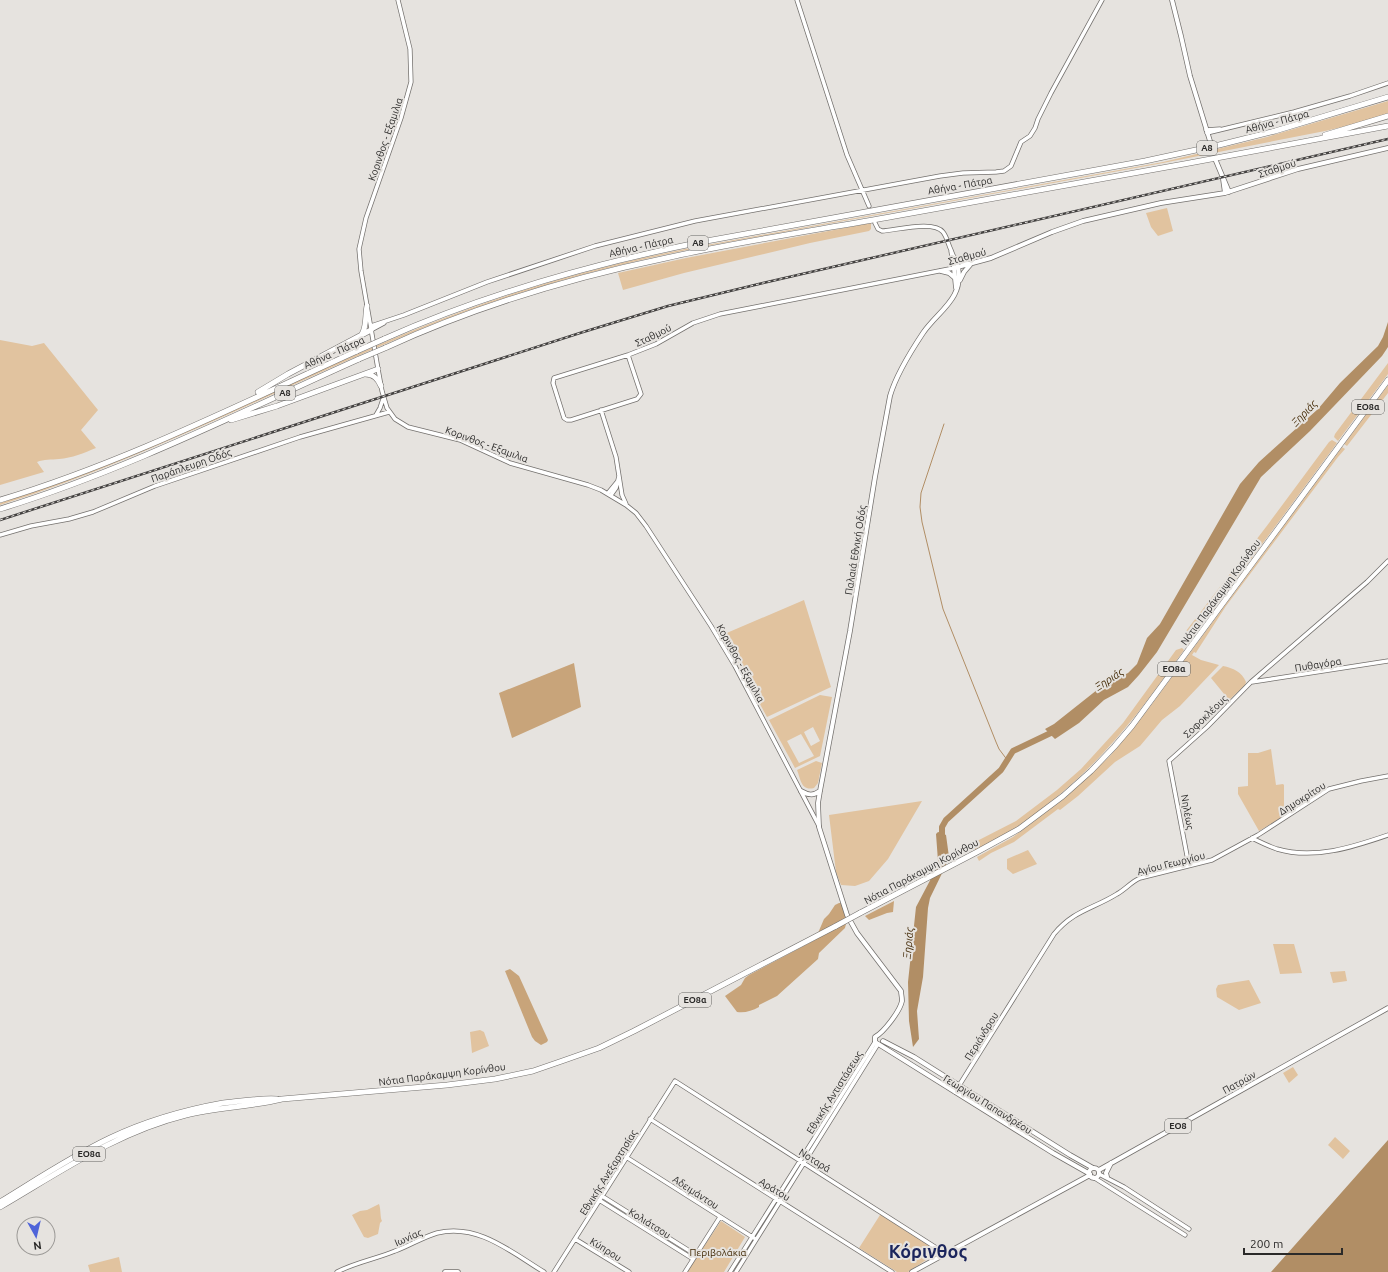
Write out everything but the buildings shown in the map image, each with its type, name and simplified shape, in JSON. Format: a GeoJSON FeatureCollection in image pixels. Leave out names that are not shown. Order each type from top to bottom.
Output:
{"type":"FeatureCollection","features":[{"type":"Feature","properties":{"kind":"highway","name":"Αθήνα - Πάτρα"},"geometry":{"type":"LineString","coordinates":[[0,500],[105,463],[430,320],[500,294],[564,275],[627,258],[708,241],[1181,153],[1275,131],[1388,97]]}},
{"type":"Feature","properties":{"kind":"highway"},"geometry":{"type":"LineString","coordinates":[[1289,144],[1386,117]]}},
{"type":"Feature","properties":{"kind":"highway","name":"Αθήνα - Πάτρα"},"geometry":{"type":"LineString","coordinates":[[0,509],[108,470],[437,326],[519,297],[590,276],[702,250],[1080,183],[1388,126]]}},
{"type":"Feature","properties":{"kind":"highway"},"geometry":{"type":"LineString","coordinates":[[360,335],[364,329],[367,306]]}},
{"type":"Feature","properties":{"kind":"highway"},"geometry":{"type":"LineString","coordinates":[[239,404],[288,374],[371,328]]}},
{"type":"Feature","properties":{"kind":"highway"},"geometry":{"type":"LineString","coordinates":[[211,426],[277,406],[378,369]]}},
{"type":"Feature","properties":{"kind":"highway"},"geometry":{"type":"LineString","coordinates":[[362,374],[372,375],[377,379],[381,386]]}},
{"type":"Feature","properties":{"kind":"highway","name":"Νότια Παράκαμψη Κορίνθου"},"geometry":{"type":"LineString","coordinates":[[0,1207],[90,1153],[138,1131],[168,1120],[195,1113],[229,1107],[282,1100],[495,1079],[533,1071],[588,1052],[617,1040],[913,886],[1018,829],[1053,804],[1086,775],[1114,747],[1159,689],[1388,380]]}},
{"type":"Feature","properties":{"kind":"highway","name":"Νότια Παράκαμψη Κορίνθου"},"geometry":{"type":"LineString","coordinates":[[0,1202],[90,1148],[146,1123],[180,1112],[208,1106],[266,1098],[282,1100]]}},
{"type":"Feature","properties":{"kind":"main road"},"geometry":{"type":"LineString","coordinates":[[1172,0],[1182,36],[1188,68],[1206,132],[1210,141]]}},
{"type":"Feature","properties":{"kind":"main road","name":"Σταθμού"},"geometry":{"type":"LineString","coordinates":[[956,268],[997,256],[1052,232],[1083,222],[1161,203],[1227,192],[1309,166],[1388,148]]}},
{"type":"Feature","properties":{"kind":"main road"},"geometry":{"type":"LineString","coordinates":[[1216,161],[1227,192]]}},
{"type":"Feature","properties":{"kind":"main road"},"geometry":{"type":"LineString","coordinates":[[955,258],[963,263],[971,264]]}},
{"type":"Feature","properties":{"kind":"main road"},"geometry":{"type":"LineString","coordinates":[[959,284],[964,272],[971,264]]}},
{"type":"Feature","properties":{"kind":"main road","name":"Παλαιά Εθνική Οδός"},"geometry":{"type":"LineString","coordinates":[[954,295],[956,268]]}},
{"type":"Feature","properties":{"kind":"main road","name":"Παλαιά Εθνική Οδός"},"geometry":{"type":"LineString","coordinates":[[886,1027],[901,1002],[901,991],[857,933],[849,919],[819,827],[818,803],[850,631],[875,477],[892,388],[920,337],[930,324],[946,309],[954,295],[959,284],[956,268]]}},
{"type":"Feature","properties":{"kind":"main road"},"geometry":{"type":"LineString","coordinates":[[941,271],[949,274],[956,280]]}},
{"type":"Feature","properties":{"kind":"main road"},"geometry":{"type":"LineString","coordinates":[[801,792],[810,795],[816,794],[820,791]]}},
{"type":"Feature","properties":{"kind":"main road","name":"Πατρών"},"geometry":{"type":"LineString","coordinates":[[1100,1173],[1112,1162],[1388,1008]]}},
{"type":"Feature","properties":{"kind":"main road"},"geometry":{"type":"LineString","coordinates":[[886,1027],[883,1039],[878,1044],[875,1039],[886,1027]]}},
{"type":"Feature","properties":{"kind":"main road","name":"Γεωργίου Παπανδρέου"},"geometry":{"type":"LineString","coordinates":[[878,1036],[1093,1168]]}},
{"type":"Feature","properties":{"kind":"main road","name":"Γεωργίου Παπανδρέου"},"geometry":{"type":"LineString","coordinates":[[878,1044],[1091,1175]]}},
{"type":"Feature","properties":{"kind":"main road"},"geometry":{"type":"LineString","coordinates":[[1107,1177],[1106,1173],[1112,1162]]}},
{"type":"Feature","properties":{"kind":"main road"},"geometry":{"type":"LineString","coordinates":[[1091,1175],[1090,1171],[1093,1168],[1096,1168],[1100,1173]]}},
{"type":"Feature","properties":{"kind":"main road","name":"ΕΟ8"},"geometry":{"type":"LineString","coordinates":[[912,1272],[1091,1175],[1096,1177],[1100,1173]]}},
{"type":"Feature","properties":{"kind":"main road"},"geometry":{"type":"LineString","coordinates":[[445,1272],[458,1272]]}},
{"type":"Feature","properties":{"kind":"street","name":"Κορινθος - Εξαμιλια"},"geometry":{"type":"LineString","coordinates":[[398,0],[410,49],[412,71],[411,82],[401,118],[366,218],[361,238],[359,259],[381,386],[389,412],[395,419],[408,427],[460,440],[510,462],[588,485],[610,494],[636,513],[711,626],[760,712],[819,827]]}},
{"type":"Feature","properties":{"kind":"street"},"geometry":{"type":"LineString","coordinates":[[797,0],[847,155],[869,206]]}},
{"type":"Feature","properties":{"kind":"street"},"geometry":{"type":"LineString","coordinates":[[371,328],[487,282],[595,246],[695,221],[952,174],[1004,171],[1014,162],[1020,142],[1030,136],[1035,128],[1056,84],[1102,0]]}},
{"type":"Feature","properties":{"kind":"street"},"geometry":{"type":"LineString","coordinates":[[1206,132],[1294,112],[1350,96],[1388,83]]}},
{"type":"Feature","properties":{"kind":"street"},"geometry":{"type":"LineString","coordinates":[[875,223],[878,229],[882,231],[925,226],[937,228],[944,233],[956,268]]}},
{"type":"Feature","properties":{"kind":"street"},"geometry":{"type":"LineString","coordinates":[[951,251],[955,258],[956,268]]}},
{"type":"Feature","properties":{"kind":"street","name":"Σταθμού"},"geometry":{"type":"LineString","coordinates":[[601,410],[571,420],[565,419],[555,388],[554,378],[656,344],[694,323],[720,314],[956,268]]}},
{"type":"Feature","properties":{"kind":"street"},"geometry":{"type":"LineString","coordinates":[[626,505],[622,495],[616,457],[601,410],[637,399],[641,394],[628,354]]}},
{"type":"Feature","properties":{"kind":"street"},"geometry":{"type":"LineString","coordinates":[[375,416],[384,398]]}},
{"type":"Feature","properties":{"kind":"street","name":"Παράπλευρη Οδός"},"geometry":{"type":"LineString","coordinates":[[0,535],[31,526],[69,519],[93,512],[162,483],[300,437],[389,412]]}},
{"type":"Feature","properties":{"kind":"street"},"geometry":{"type":"LineString","coordinates":[[610,494],[617,482],[619,473]]}},
{"type":"Feature","properties":{"kind":"street","name":"Σοφοκλέους"},"geometry":{"type":"LineString","coordinates":[[1169,760],[1207,727],[1251,682],[1367,582],[1388,561]]}},
{"type":"Feature","properties":{"kind":"street","name":"Πυθαγόρα"},"geometry":{"type":"LineString","coordinates":[[1251,682],[1388,661]]}},
{"type":"Feature","properties":{"kind":"street","name":"Νηλέως"},"geometry":{"type":"LineString","coordinates":[[1169,760],[1189,866]]}},
{"type":"Feature","properties":{"kind":"street","name":"Δημοκρίτου"},"geometry":{"type":"LineString","coordinates":[[1252,838],[1297,811],[1329,789],[1388,776]]}},
{"type":"Feature","properties":{"kind":"street"},"geometry":{"type":"LineString","coordinates":[[1252,838],[1278,849],[1305,853],[1338,850],[1388,835]]}},
{"type":"Feature","properties":{"kind":"street","name":"Αγίου Γεωργίου"},"geometry":{"type":"LineString","coordinates":[[1020,989],[1054,934],[1063,923],[1081,911],[1117,895],[1136,879],[1212,860],[1252,838]]}},
{"type":"Feature","properties":{"kind":"street","name":"Περιάνδρου"},"geometry":{"type":"LineString","coordinates":[[955,1092],[1020,989]]}},
{"type":"Feature","properties":{"kind":"street","name":"Εθνικής Αντιστάσεως"},"geometry":{"type":"LineString","coordinates":[[730,1272],[878,1044]]}},
{"type":"Feature","properties":{"kind":"street","name":"Νοταρά"},"geometry":{"type":"LineString","coordinates":[[675,1081],[947,1253]]}},
{"type":"Feature","properties":{"kind":"street","name":"Εθνικής Ανεξαρτησίας"},"geometry":{"type":"LineString","coordinates":[[554,1272],[675,1081]]}},
{"type":"Feature","properties":{"kind":"street","name":"Αράτου"},"geometry":{"type":"LineString","coordinates":[[650,1119],[892,1272]]}},
{"type":"Feature","properties":{"kind":"street","name":"Αδειμάντου"},"geometry":{"type":"LineString","coordinates":[[626,1157],[756,1240]]}},
{"type":"Feature","properties":{"kind":"street","name":"Εθνικής Αντιστάσεως"},"geometry":{"type":"LineString","coordinates":[[736,1272],[780,1201],[802,1162]]}},
{"type":"Feature","properties":{"kind":"street"},"geometry":{"type":"LineString","coordinates":[[1098,1180],[1100,1173],[1189,1229]]}},
{"type":"Feature","properties":{"kind":"street","name":"Γεωργίου Παπανδρέου"},"geometry":{"type":"LineString","coordinates":[[1091,1175],[1185,1235]]}},
{"type":"Feature","properties":{"kind":"street","name":"Κολιάτσου"},"geometry":{"type":"LineString","coordinates":[[602,1196],[696,1255]]}},
{"type":"Feature","properties":{"kind":"street","name":"Κολιάτσου"},"geometry":{"type":"LineString","coordinates":[[599,1200],[693,1259]]}},
{"type":"Feature","properties":{"kind":"street"},"geometry":{"type":"LineString","coordinates":[[685,1272],[720,1217]]}},
{"type":"Feature","properties":{"kind":"street","name":"Ιωνίας"},"geometry":{"type":"LineString","coordinates":[[337,1272],[362,1261],[396,1251],[436,1234],[459,1230],[487,1237],[544,1272]]}},
{"type":"Feature","properties":{"kind":"street","name":"Κύπρου"},"geometry":{"type":"LineString","coordinates":[[575,1239],[629,1272]]}},
{"type":"Feature","properties":{"kind":"green space"},"geometry":{"type":"Polygon","coordinates":[[[1388,101],[1388,114],[1325,131],[1163,163],[701,247],[631,262],[560,281],[491,302],[423,328],[370,350],[161,444],[54,487],[0,505],[0,503],[55,485],[161,442],[371,348],[424,326],[520,291],[585,272],[685,249],[1163,162],[1267,137],[1388,101]]]}},
{"type":"Feature","properties":{"kind":"green space"},"geometry":{"type":"Polygon","coordinates":[[[1167,208],[1173,231],[1158,236],[1151,227],[1146,213],[1167,208]]]}},
{"type":"Feature","properties":{"kind":"green space"},"geometry":{"type":"Polygon","coordinates":[[[871,223],[871,229],[869,231],[810,243],[684,273],[623,290],[618,273],[686,258],[871,223]]]}},
{"type":"Feature","properties":{"kind":"green space"},"geometry":{"type":"Polygon","coordinates":[[[0,340],[32,346],[44,343],[98,410],[81,430],[96,448],[69,458],[37,462],[44,472],[0,485],[0,340]]]}},
{"type":"Feature","properties":{"kind":"green space"},"geometry":{"type":"Polygon","coordinates":[[[1388,363],[1388,374],[1338,441],[1334,437],[1335,434],[1388,363]]]}},
{"type":"Feature","properties":{"kind":"green space"},"geometry":{"type":"Polygon","coordinates":[[[1388,385],[1388,393],[1347,446],[1344,444],[1388,385]]]}},
{"type":"Feature","properties":{"kind":"green space"},"geometry":{"type":"Polygon","coordinates":[[[1332,440],[1337,443],[1186,647],[1184,645],[1183,637],[1186,631],[1332,440]]]}},
{"type":"Feature","properties":{"kind":"green space"},"geometry":{"type":"Polygon","coordinates":[[[1342,447],[1345,449],[1226,606],[1196,653],[1194,652],[1192,655],[1201,660],[1219,665],[1180,706],[1162,720],[1140,746],[1115,762],[1078,796],[1060,810],[1058,809],[1014,842],[991,853],[979,861],[977,857],[1013,837],[1066,797],[1110,756],[1149,708],[1342,447]]]}},
{"type":"Feature","properties":{"kind":"green space"},"geometry":{"type":"Polygon","coordinates":[[[804,600],[831,687],[767,717],[722,635],[804,600]]]}},
{"type":"Feature","properties":{"kind":"green space"},"geometry":{"type":"Polygon","coordinates":[[[1182,648],[1184,650],[1156,689],[1116,739],[1095,762],[1073,783],[1038,812],[1015,829],[975,851],[975,844],[977,841],[1016,821],[1057,790],[1081,769],[1123,723],[1176,650],[1182,648]]]}},
{"type":"Feature","properties":{"kind":"green space"},"geometry":{"type":"Polygon","coordinates":[[[1223,666],[1237,671],[1246,682],[1245,685],[1229,700],[1211,678],[1223,666]]]}},
{"type":"Feature","properties":{"kind":"green space"},"geometry":{"type":"Polygon","coordinates":[[[820,695],[832,697],[820,756],[795,768],[769,720],[820,695]],[[813,727],[804,732],[811,746],[820,741],[813,727]],[[801,734],[787,741],[799,763],[814,756],[801,734]]]}},
{"type":"Feature","properties":{"kind":"green space"},"geometry":{"type":"Polygon","coordinates":[[[1271,749],[1276,785],[1284,785],[1284,816],[1259,831],[1238,794],[1238,787],[1248,786],[1248,753],[1258,753],[1271,749]]]}},
{"type":"Feature","properties":{"kind":"green space"},"geometry":{"type":"Polygon","coordinates":[[[816,761],[822,763],[818,783],[814,788],[806,788],[802,784],[797,770],[816,761]]]}},
{"type":"Feature","properties":{"kind":"green space"},"geometry":{"type":"Polygon","coordinates":[[[922,801],[888,859],[869,881],[855,886],[841,885],[836,872],[829,815],[922,801]]]}},
{"type":"Feature","properties":{"kind":"green space"},"geometry":{"type":"Polygon","coordinates":[[[1028,850],[1037,864],[1013,874],[1007,869],[1007,859],[1028,850]]]}},
{"type":"Feature","properties":{"kind":"green space"},"geometry":{"type":"Polygon","coordinates":[[[1273,944],[1294,944],[1302,973],[1280,974],[1273,944]]]}},
{"type":"Feature","properties":{"kind":"green space"},"geometry":{"type":"Polygon","coordinates":[[[1345,971],[1347,981],[1333,983],[1330,972],[1345,971]]]}},
{"type":"Feature","properties":{"kind":"green space"},"geometry":{"type":"Polygon","coordinates":[[[1249,980],[1261,1003],[1239,1010],[1217,997],[1216,989],[1218,985],[1249,980]]]}},
{"type":"Feature","properties":{"kind":"green space"},"geometry":{"type":"Polygon","coordinates":[[[480,1030],[484,1032],[489,1046],[472,1053],[470,1032],[480,1030]]]}},
{"type":"Feature","properties":{"kind":"green space"},"geometry":{"type":"Polygon","coordinates":[[[1293,1067],[1298,1075],[1289,1083],[1283,1073],[1293,1067]]]}},
{"type":"Feature","properties":{"kind":"green space"},"geometry":{"type":"Polygon","coordinates":[[[1335,1137],[1350,1151],[1343,1159],[1328,1145],[1335,1137]]]}},
{"type":"Feature","properties":{"kind":"green space"},"geometry":{"type":"Polygon","coordinates":[[[379,1204],[382,1221],[380,1223],[378,1234],[368,1238],[364,1237],[352,1215],[379,1204]]]}},
{"type":"Feature","properties":{"kind":"green space"},"geometry":{"type":"Polygon","coordinates":[[[883,1214],[931,1246],[933,1250],[932,1256],[908,1272],[897,1272],[859,1248],[880,1215],[883,1214]]]}},
{"type":"Feature","properties":{"kind":"green space","name":"Περιβολάκια"},"geometry":{"type":"Polygon","coordinates":[[[721,1221],[745,1237],[724,1272],[687,1272],[721,1221]]]}},
{"type":"Feature","properties":{"kind":"green space"},"geometry":{"type":"Polygon","coordinates":[[[119,1257],[122,1272],[90,1272],[88,1265],[119,1257]]]}},
{"type":"Feature","properties":{"kind":"shaded area"},"geometry":{"type":"Polygon","coordinates":[[[1388,322],[1388,347],[1382,356],[1310,431],[1261,477],[1157,652],[1139,675],[1128,687],[1104,700],[1079,723],[1055,739],[1045,729],[1054,724],[1102,686],[1128,673],[1137,664],[1147,638],[1160,624],[1240,484],[1259,462],[1318,409],[1340,383],[1378,346],[1388,322]]]}},
{"type":"Feature","properties":{"kind":"shaded area"},"geometry":{"type":"Polygon","coordinates":[[[574,663],[581,707],[512,738],[499,693],[574,663]]]}},
{"type":"Feature","properties":{"kind":"shaded area"},"geometry":{"type":"Polygon","coordinates":[[[938,832],[946,835],[949,857],[930,898],[928,908],[923,977],[917,1011],[919,1039],[913,1047],[909,1021],[908,982],[916,907],[935,871],[938,861],[936,834],[938,832]]]}},
{"type":"Feature","properties":{"kind":"shaded area"},"geometry":{"type":"Polygon","coordinates":[[[894,901],[893,912],[869,920],[865,916],[894,901]]]}},
{"type":"Feature","properties":{"kind":"shaded area"},"geometry":{"type":"Polygon","coordinates":[[[841,903],[845,915],[845,928],[819,953],[818,959],[777,996],[759,1005],[759,1007],[754,1010],[737,1012],[725,996],[741,985],[745,978],[749,975],[815,940],[824,919],[835,905],[841,903]]]}},
{"type":"Feature","properties":{"kind":"shaded area"},"geometry":{"type":"Polygon","coordinates":[[[510,969],[519,976],[548,1040],[541,1045],[532,1037],[505,971],[510,969]]]}},
{"type":"Feature","properties":{"kind":"shaded area"},"geometry":{"type":"Polygon","coordinates":[[[1388,1140],[1388,1272],[1271,1272],[1388,1140]]]}},
{"type":"Feature","properties":{"kind":"waterway"},"geometry":{"type":"LineString","coordinates":[[944,424],[921,493],[920,507],[922,522],[943,609],[996,742],[999,749],[1008,761]]}},
{"type":"Feature","properties":{"kind":"waterway","name":"Ξηριάς"},"geometry":{"type":"LineString","coordinates":[[942,840],[942,827],[946,820],[1001,770],[1013,751],[1057,730]]}},
{"type":"Feature","properties":{"kind":"tunnel"},"geometry":{"type":"LineString","coordinates":[[1210,141],[1216,161]]}},
{"type":"Feature","properties":{"kind":"railway"},"geometry":{"type":"LineString","coordinates":[[0,520],[668,306],[1388,139]]}},
{"type":"Feature","properties":{"kind":"district","name":"Κόρινθος"},"geometry":{"type":"Point","coordinates":[928,1252]}}]}
